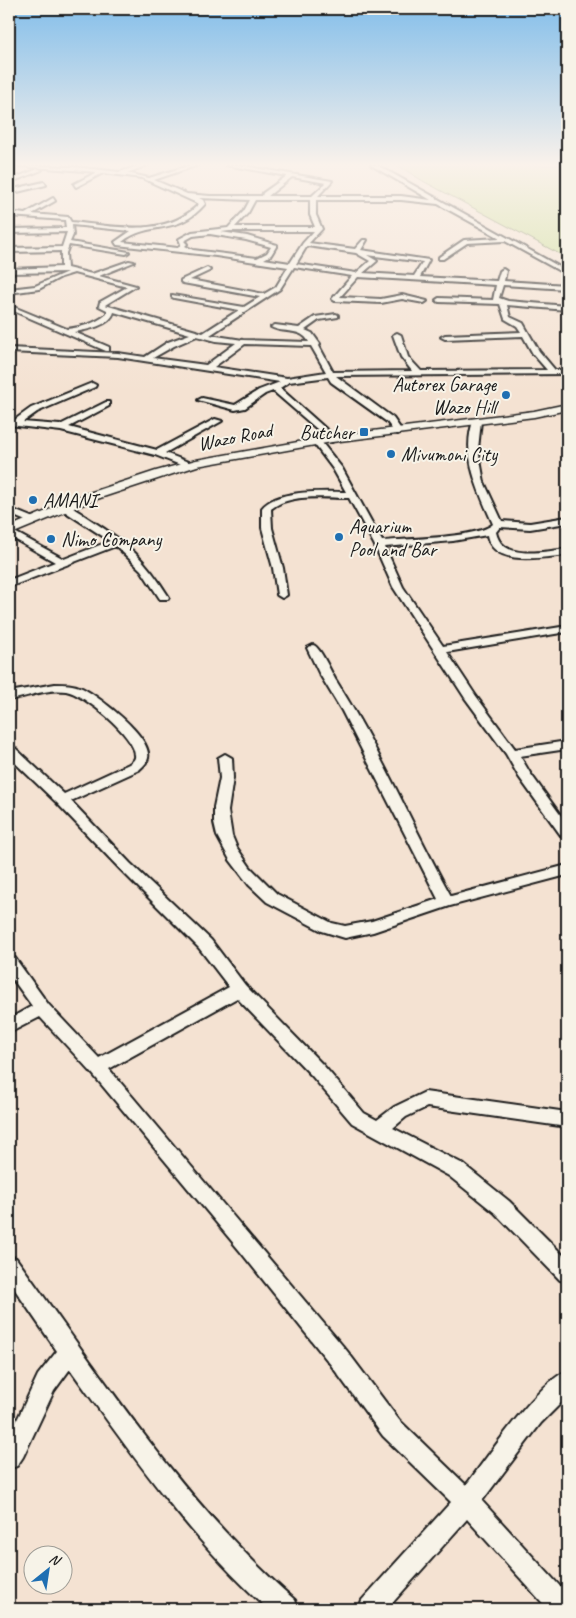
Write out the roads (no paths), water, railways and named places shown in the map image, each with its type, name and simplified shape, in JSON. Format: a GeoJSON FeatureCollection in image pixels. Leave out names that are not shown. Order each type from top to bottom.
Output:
{"type":"FeatureCollection","features":[{"type":"Feature","properties":{"kind":"main road","name":"Wazo Road"},"geometry":{"type":"LineString","coordinates":[[9,532],[64,507],[188,465],[316,441],[534,414],[567,407]]}},
{"type":"Feature","properties":{"kind":"street"},"geometry":{"type":"LineString","coordinates":[[64,269],[67,241]]}},
{"type":"Feature","properties":{"kind":"street"},"geometry":{"type":"LineString","coordinates":[[121,241],[117,243],[259,260],[357,275],[567,287]]}},
{"type":"Feature","properties":{"kind":"street"},"geometry":{"type":"LineString","coordinates":[[182,241],[184,243],[180,247],[196,252]]}},
{"type":"Feature","properties":{"kind":"street"},"geometry":{"type":"LineString","coordinates":[[253,241],[275,246],[269,254],[259,260]]}},
{"type":"Feature","properties":{"kind":"street"},"geometry":{"type":"LineString","coordinates":[[146,359],[171,344],[199,335],[278,288],[308,241]]}},
{"type":"Feature","properties":{"kind":"street"},"geometry":{"type":"LineString","coordinates":[[356,250],[365,241]]}},
{"type":"Feature","properties":{"kind":"street"},"geometry":{"type":"LineString","coordinates":[[442,258],[466,241],[476,241]]}},
{"type":"Feature","properties":{"kind":"street"},"geometry":{"type":"LineString","coordinates":[[508,241],[567,273]]}},
{"type":"Feature","properties":{"kind":"street"},"geometry":{"type":"LineString","coordinates":[[305,244],[427,261],[415,279]]}},
{"type":"Feature","properties":{"kind":"street"},"geometry":{"type":"LineString","coordinates":[[9,250],[66,246],[136,254]]}},
{"type":"Feature","properties":{"kind":"street"},"geometry":{"type":"LineString","coordinates":[[356,250],[374,261],[357,275],[335,299],[381,301],[402,297],[424,301]]}},
{"type":"Feature","properties":{"kind":"street"},"geometry":{"type":"LineString","coordinates":[[92,276],[131,262]]}},
{"type":"Feature","properties":{"kind":"street"},"geometry":{"type":"LineString","coordinates":[[72,272],[59,276],[37,288],[9,290],[11,277],[64,269],[134,286],[102,303],[102,306],[111,309],[140,316],[199,335],[243,342],[316,344]]}},
{"type":"Feature","properties":{"kind":"street"},"geometry":{"type":"LineString","coordinates":[[207,270],[183,281],[266,296]]}},
{"type":"Feature","properties":{"kind":"street"},"geometry":{"type":"LineString","coordinates":[[503,271],[495,299],[502,302],[507,318],[517,322],[536,352],[553,372]]}},
{"type":"Feature","properties":{"kind":"street"},"geometry":{"type":"LineString","coordinates":[[174,296],[245,309]]}},
{"type":"Feature","properties":{"kind":"street"},"geometry":{"type":"LineString","coordinates":[[439,300],[464,305],[502,302],[567,308]]}},
{"type":"Feature","properties":{"kind":"street"},"geometry":{"type":"LineString","coordinates":[[9,307],[118,355]]}},
{"type":"Feature","properties":{"kind":"street"},"geometry":{"type":"LineString","coordinates":[[65,332],[87,328],[101,322],[110,315],[111,309]]}},
{"type":"Feature","properties":{"kind":"street"},"geometry":{"type":"LineString","coordinates":[[9,314],[20,312]]}},
{"type":"Feature","properties":{"kind":"street"},"geometry":{"type":"LineString","coordinates":[[300,330],[317,318],[336,316]]}},
{"type":"Feature","properties":{"kind":"street"},"geometry":{"type":"LineString","coordinates":[[275,327],[300,330],[309,335],[316,344],[334,380],[346,391],[390,420],[398,431]]}},
{"type":"Feature","properties":{"kind":"street"},"geometry":{"type":"LineString","coordinates":[[445,337],[525,334]]}},
{"type":"Feature","properties":{"kind":"street"},"geometry":{"type":"LineString","coordinates":[[397,335],[400,351],[408,365],[420,374]]}},
{"type":"Feature","properties":{"kind":"street"},"geometry":{"type":"LineString","coordinates":[[207,368],[243,342]]}},
{"type":"Feature","properties":{"kind":"street"},"geometry":{"type":"LineString","coordinates":[[9,350],[33,349],[118,355],[259,378],[287,380],[331,374],[567,372]]}},
{"type":"Feature","properties":{"kind":"street"},"geometry":{"type":"LineString","coordinates":[[202,400],[235,408],[242,406],[262,392],[277,387],[287,380]]}},
{"type":"Feature","properties":{"kind":"street"},"geometry":{"type":"LineString","coordinates":[[11,423],[34,410],[92,385]]}},
{"type":"Feature","properties":{"kind":"street"},"geometry":{"type":"LineString","coordinates":[[277,387],[276,389],[332,439]]}},
{"type":"Feature","properties":{"kind":"street"},"geometry":{"type":"LineString","coordinates":[[61,428],[106,404]]}},
{"type":"Feature","properties":{"kind":"street"},"geometry":{"type":"LineString","coordinates":[[158,454],[218,421]]}},
{"type":"Feature","properties":{"kind":"street"},"geometry":{"type":"LineString","coordinates":[[477,421],[474,449],[479,482],[494,527],[491,537],[495,545],[514,554],[527,556],[567,552]]}},
{"type":"Feature","properties":{"kind":"street"},"geometry":{"type":"LineString","coordinates":[[11,423],[61,428],[158,454],[188,465]]}},
{"type":"Feature","properties":{"kind":"street"},"geometry":{"type":"LineString","coordinates":[[316,441],[337,468],[379,544],[398,587],[439,650],[567,834]]}},
{"type":"Feature","properties":{"kind":"street"},"geometry":{"type":"LineString","coordinates":[[282,595],[278,569],[269,539],[267,508],[275,502],[290,498],[350,494]]}},
{"type":"Feature","properties":{"kind":"street"},"geometry":{"type":"LineString","coordinates":[[64,507],[116,542],[145,568],[164,597]]}},
{"type":"Feature","properties":{"kind":"street"},"geometry":{"type":"LineString","coordinates":[[9,511],[33,521]]}},
{"type":"Feature","properties":{"kind":"street"},"geometry":{"type":"LineString","coordinates":[[379,544],[453,538],[494,527],[530,526],[567,520]]}},
{"type":"Feature","properties":{"kind":"street"},"geometry":{"type":"LineString","coordinates":[[9,532],[64,563]]}},
{"type":"Feature","properties":{"kind":"street"},"geometry":{"type":"LineString","coordinates":[[9,584],[116,542]]}},
{"type":"Feature","properties":{"kind":"street"},"geometry":{"type":"LineString","coordinates":[[439,650],[567,629]]}},
{"type":"Feature","properties":{"kind":"street"},"geometry":{"type":"LineString","coordinates":[[313,648],[318,664],[348,710],[426,865],[447,902]]}},
{"type":"Feature","properties":{"kind":"street"},"geometry":{"type":"LineString","coordinates":[[9,696],[61,688],[80,691],[124,727],[140,747],[143,753],[141,759],[134,767],[62,800]]}},
{"type":"Feature","properties":{"kind":"street"},"geometry":{"type":"LineString","coordinates":[[512,753],[567,746]]}},
{"type":"Feature","properties":{"kind":"street"},"geometry":{"type":"LineString","coordinates":[[9,750],[62,800],[205,944],[239,989],[318,1070],[358,1118],[456,1170],[502,1207],[567,1273]]}},
{"type":"Feature","properties":{"kind":"street"},"geometry":{"type":"LineString","coordinates":[[225,758],[227,779],[220,814],[225,839],[243,867],[272,898],[327,927],[345,932],[374,926],[447,902],[567,870]]}},
{"type":"Feature","properties":{"kind":"street"},"geometry":{"type":"LineString","coordinates":[[9,962],[42,1008],[97,1067],[254,1252],[339,1358],[391,1428],[467,1502],[564,1609]]}},
{"type":"Feature","properties":{"kind":"street"},"geometry":{"type":"LineString","coordinates":[[97,1067],[239,989]]}},
{"type":"Feature","properties":{"kind":"street"},"geometry":{"type":"LineString","coordinates":[[9,1027],[42,1008]]}},
{"type":"Feature","properties":{"kind":"street"},"geometry":{"type":"LineString","coordinates":[[380,1128],[400,1112],[425,1099],[567,1120]]}},
{"type":"Feature","properties":{"kind":"street"},"geometry":{"type":"LineString","coordinates":[[9,1265],[153,1465],[220,1543],[267,1593],[286,1609]]}},
{"type":"Feature","properties":{"kind":"street"},"geometry":{"type":"LineString","coordinates":[[9,1458],[30,1419],[45,1384],[56,1368],[71,1352]]}},
{"type":"Feature","properties":{"kind":"street"},"geometry":{"type":"LineString","coordinates":[[371,1609],[467,1502],[533,1416],[567,1382]]}},
{"type":"Feature","properties":{"kind":"place","name":"Autorex Garage Wazo Hill"},"geometry":{"type":"Point","coordinates":[506,395]}},
{"type":"Feature","properties":{"kind":"place","name":"Butcher"},"geometry":{"type":"Point","coordinates":[364,432]}},
{"type":"Feature","properties":{"kind":"place","name":"Mivumoni City"},"geometry":{"type":"Point","coordinates":[391,454]}},
{"type":"Feature","properties":{"kind":"place","name":"AMANI"},"geometry":{"type":"Point","coordinates":[33,500]}},
{"type":"Feature","properties":{"kind":"place","name":"Aquarium Pool and Bar"},"geometry":{"type":"Point","coordinates":[339,537]}},
{"type":"Feature","properties":{"kind":"place","name":"Nimo Company"},"geometry":{"type":"Point","coordinates":[51,539]}}]}
